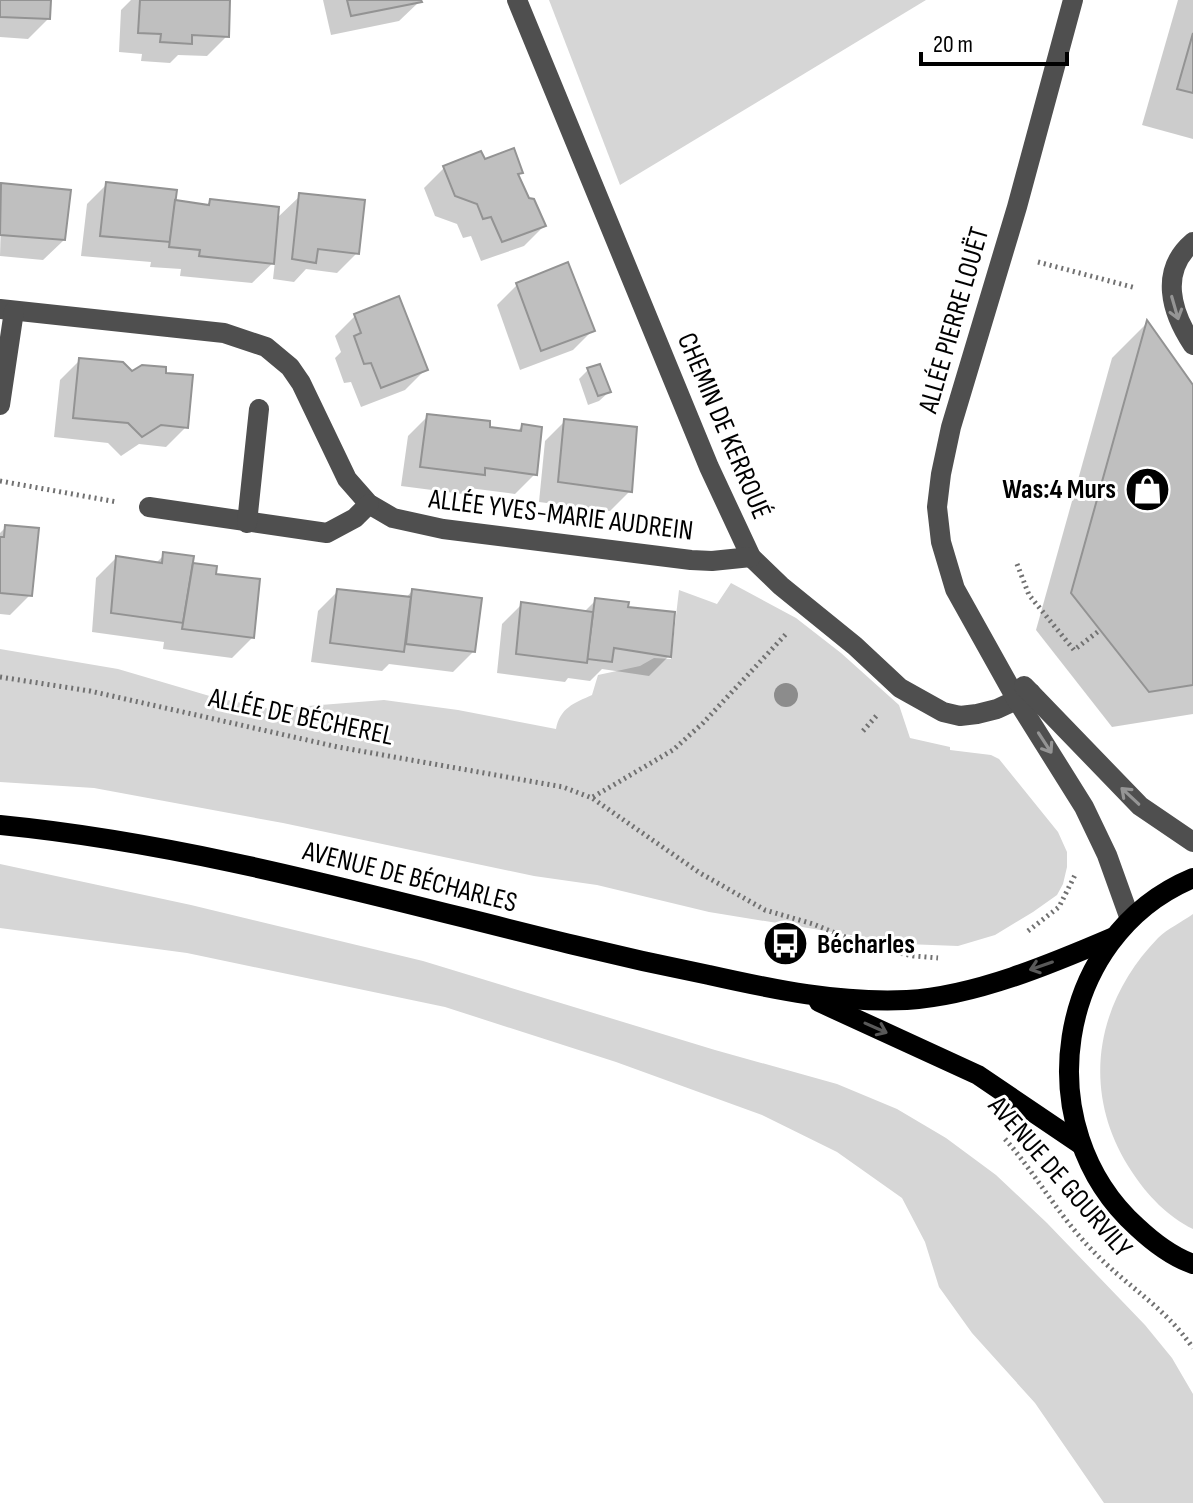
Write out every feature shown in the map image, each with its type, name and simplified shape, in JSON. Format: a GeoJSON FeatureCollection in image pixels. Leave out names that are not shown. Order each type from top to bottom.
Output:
{"type":"FeatureCollection","features":[{"type":"Feature","properties":{"kind":"main road","name":"AVENUE DE BÉCHARLES"},"geometry":{"type":"LineString","coordinates":[[0,825],[116,841],[207,858],[804,996],[869,1001],[948,995],[1041,966],[1114,937]]}},
{"type":"Feature","properties":{"kind":"main road"},"geometry":{"type":"LineString","coordinates":[[1191,1267],[1152,1240],[1122,1213],[1098,1181],[1080,1144],[1068,1091],[1070,1037],[1086,984],[1114,937],[1130,919],[1175,885],[1193,878]]}},
{"type":"Feature","properties":{"kind":"main road","name":"AVENUE DE BÉCHARLES"},"geometry":{"type":"LineString","coordinates":[[804,996],[978,1075],[1080,1144]]}},
{"type":"Feature","properties":{"kind":"street","name":"CHEMIN DE KERROUÉ"},"geometry":{"type":"LineString","coordinates":[[517,0],[709,467],[751,557],[900,688],[943,712],[960,716],[987,712],[1024,697]]}},
{"type":"Feature","properties":{"kind":"street","name":"ALLÉE PIERRE LOUËT"},"geometry":{"type":"LineString","coordinates":[[1073,0],[1004,252],[951,427],[937,507],[946,565],[955,589],[989,653],[1024,697],[1140,806],[1193,842]]}},
{"type":"Feature","properties":{"kind":"street"},"geometry":{"type":"LineString","coordinates":[[1193,242],[1182,252],[1173,268],[1170,283],[1181,327],[1193,345]]}},
{"type":"Feature","properties":{"kind":"street","name":"ALLÉE YVES-MARIE AUDREIN"},"geometry":{"type":"LineString","coordinates":[[0,405],[7,310],[224,333],[266,347],[290,367],[301,383],[347,479],[369,504],[393,518],[443,529],[691,560],[751,557]]}},
{"type":"Feature","properties":{"kind":"street"},"geometry":{"type":"LineString","coordinates":[[247,523],[259,409]]}},
{"type":"Feature","properties":{"kind":"street"},"geometry":{"type":"LineString","coordinates":[[149,507],[327,533],[355,518],[369,504]]}},
{"type":"Feature","properties":{"kind":"street","name":"ALLÉE PIERRE LOUËT"},"geometry":{"type":"LineString","coordinates":[[1024,697],[1107,855],[1130,919]]}},
{"type":"Feature","properties":{"kind":"path"},"geometry":{"type":"LineString","coordinates":[[1004,252],[1172,298]]}},
{"type":"Feature","properties":{"kind":"path"},"geometry":{"type":"LineString","coordinates":[[0,481],[149,507]]}},
{"type":"Feature","properties":{"kind":"path"},"geometry":{"type":"LineString","coordinates":[[1017,564],[1029,595],[1074,650],[1100,630]]}},
{"type":"Feature","properties":{"kind":"path"},"geometry":{"type":"LineString","coordinates":[[774,624],[795,640]]}},
{"type":"Feature","properties":{"kind":"path"},"geometry":{"type":"LineString","coordinates":[[592,798],[673,750],[703,723],[787,633]]}},
{"type":"Feature","properties":{"kind":"path","name":"ALLÉE DE BÉCHEREL"},"geometry":{"type":"LineString","coordinates":[[0,677],[90,691],[338,747],[563,787],[592,798],[733,893],[765,910],[813,924],[873,948],[914,956],[948,958]]}},
{"type":"Feature","properties":{"kind":"path"},"geometry":{"type":"LineString","coordinates":[[1026,932],[1059,907],[1077,872],[1076,861]]}},
{"type":"Feature","properties":{"kind":"path","name":"AVENUE DE GOURVILY"},"geometry":{"type":"LineString","coordinates":[[995,1130],[1025,1163],[1057,1210],[1093,1251],[1159,1307],[1193,1348]]}},
{"type":"Feature","properties":{"kind":"shaded area"},"geometry":{"type":"Polygon","coordinates":[[[549,0],[926,0],[620,185],[549,0]]]}},
{"type":"Feature","properties":{"kind":"shaded area"},"geometry":{"type":"Polygon","coordinates":[[[731,583],[796,618],[841,653],[899,705],[910,738],[950,747],[950,750],[991,755],[999,759],[1058,832],[1067,852],[1067,867],[1057,895],[995,935],[958,946],[906,944],[709,912],[597,885],[534,876],[283,823],[94,788],[0,782],[0,649],[118,669],[213,697],[270,709],[384,700],[458,710],[556,729],[564,711],[592,695],[598,675],[640,666],[654,658],[671,659],[679,590],[717,604],[731,583]]]}},
{"type":"Feature","properties":{"kind":"shaded area"},"geometry":{"type":"Polygon","coordinates":[[[0,864],[191,905],[423,961],[837,1084],[897,1109],[946,1138],[996,1175],[1047,1223],[1145,1325],[1172,1358],[1193,1394],[1193,1503],[1104,1503],[1035,1403],[972,1333],[939,1287],[925,1242],[902,1198],[837,1152],[762,1115],[616,1062],[445,1007],[187,953],[0,928],[0,864]]]}},
{"type":"Feature","properties":{"kind":"shaded area"},"geometry":{"type":"Polygon","coordinates":[[[1193,914],[1193,1229],[1159,1205],[1132,1172],[1105,1112],[1100,1081],[1108,1020],[1120,991],[1136,964],[1158,938],[1193,914]]]}},
{"type":"Feature","properties":{"kind":"building"},"geometry":{"type":"Polygon","coordinates":[[[0,0],[51,0],[50,19],[0,17],[0,0]]]}},
{"type":"Feature","properties":{"kind":"building"},"geometry":{"type":"Polygon","coordinates":[[[140,0],[230,0],[229,37],[192,35],[192,44],[160,42],[161,34],[138,33],[140,0]]]}},
{"type":"Feature","properties":{"kind":"building"},"geometry":{"type":"Polygon","coordinates":[[[347,0],[421,0],[422,2],[351,16],[347,0]]]}},
{"type":"Feature","properties":{"kind":"building"},"geometry":{"type":"Polygon","coordinates":[[[1193,33],[1193,93],[1177,89],[1193,33]]]}},
{"type":"Feature","properties":{"kind":"building"},"geometry":{"type":"Polygon","coordinates":[[[514,148],[523,173],[518,174],[546,226],[502,242],[491,217],[483,219],[477,204],[455,196],[443,166],[481,151],[485,159],[514,148]]]}},
{"type":"Feature","properties":{"kind":"building"},"geometry":{"type":"Polygon","coordinates":[[[106,182],[177,190],[170,242],[100,236],[106,182]]]}},
{"type":"Feature","properties":{"kind":"building"},"geometry":{"type":"Polygon","coordinates":[[[1,183],[71,190],[65,240],[0,235],[1,183]]]}},
{"type":"Feature","properties":{"kind":"building"},"geometry":{"type":"Polygon","coordinates":[[[299,193],[365,200],[359,254],[318,249],[316,263],[292,259],[299,193]]]}},
{"type":"Feature","properties":{"kind":"building"},"geometry":{"type":"Polygon","coordinates":[[[210,199],[279,207],[274,264],[199,256],[200,250],[169,247],[175,200],[209,205],[210,199]]]}},
{"type":"Feature","properties":{"kind":"building"},"geometry":{"type":"Polygon","coordinates":[[[568,262],[595,331],[541,351],[516,283],[568,262]]]}},
{"type":"Feature","properties":{"kind":"building"},"geometry":{"type":"Polygon","coordinates":[[[399,296],[428,370],[381,388],[371,363],[364,364],[354,336],[361,333],[354,314],[399,296]]]}},
{"type":"Feature","properties":{"kind":"building","name":"Was:4 Murs"},"geometry":{"type":"Polygon","coordinates":[[[1147,320],[1193,385],[1193,685],[1149,692],[1071,593],[1147,320]]]}},
{"type":"Feature","properties":{"kind":"building"},"geometry":{"type":"Polygon","coordinates":[[[79,358],[123,362],[132,371],[142,365],[166,367],[166,373],[193,375],[188,428],[161,425],[142,437],[128,423],[73,418],[79,358]]]}},
{"type":"Feature","properties":{"kind":"building"},"geometry":{"type":"Polygon","coordinates":[[[600,364],[611,392],[598,396],[587,368],[600,364]]]}},
{"type":"Feature","properties":{"kind":"building"},"geometry":{"type":"Polygon","coordinates":[[[427,414],[490,421],[490,427],[521,431],[522,424],[542,427],[537,475],[485,468],[485,475],[420,467],[427,414]]]}},
{"type":"Feature","properties":{"kind":"building"},"geometry":{"type":"Polygon","coordinates":[[[564,419],[637,427],[632,492],[558,482],[564,419]]]}},
{"type":"Feature","properties":{"kind":"building"},"geometry":{"type":"Polygon","coordinates":[[[5,525],[39,528],[32,596],[0,593],[0,537],[4,537],[5,525]]]}},
{"type":"Feature","properties":{"kind":"building"},"geometry":{"type":"Polygon","coordinates":[[[163,552],[194,556],[183,623],[111,613],[116,556],[162,563],[163,552]]]}},
{"type":"Feature","properties":{"kind":"building"},"geometry":{"type":"Polygon","coordinates":[[[193,563],[217,566],[216,574],[260,579],[254,638],[182,629],[193,563]]]}},
{"type":"Feature","properties":{"kind":"building"},"geometry":{"type":"Polygon","coordinates":[[[337,589],[411,597],[404,652],[330,643],[337,589]]]}},
{"type":"Feature","properties":{"kind":"building"},"geometry":{"type":"Polygon","coordinates":[[[412,589],[482,598],[475,652],[406,644],[412,589]]]}},
{"type":"Feature","properties":{"kind":"building"},"geometry":{"type":"Polygon","coordinates":[[[595,598],[629,602],[628,607],[675,612],[671,657],[614,648],[612,662],[587,659],[595,598]]]}},
{"type":"Feature","properties":{"kind":"building"},"geometry":{"type":"Polygon","coordinates":[[[521,602],[593,612],[587,663],[516,654],[521,602]]]}},
{"type":"Feature","properties":{"kind":"place","name":"Was:4 Murs"},"geometry":{"type":"Point","coordinates":[1147,489]}},
{"type":"Feature","properties":{"kind":"place","name":"Bécharles"},"geometry":{"type":"Point","coordinates":[786,944]}}]}
